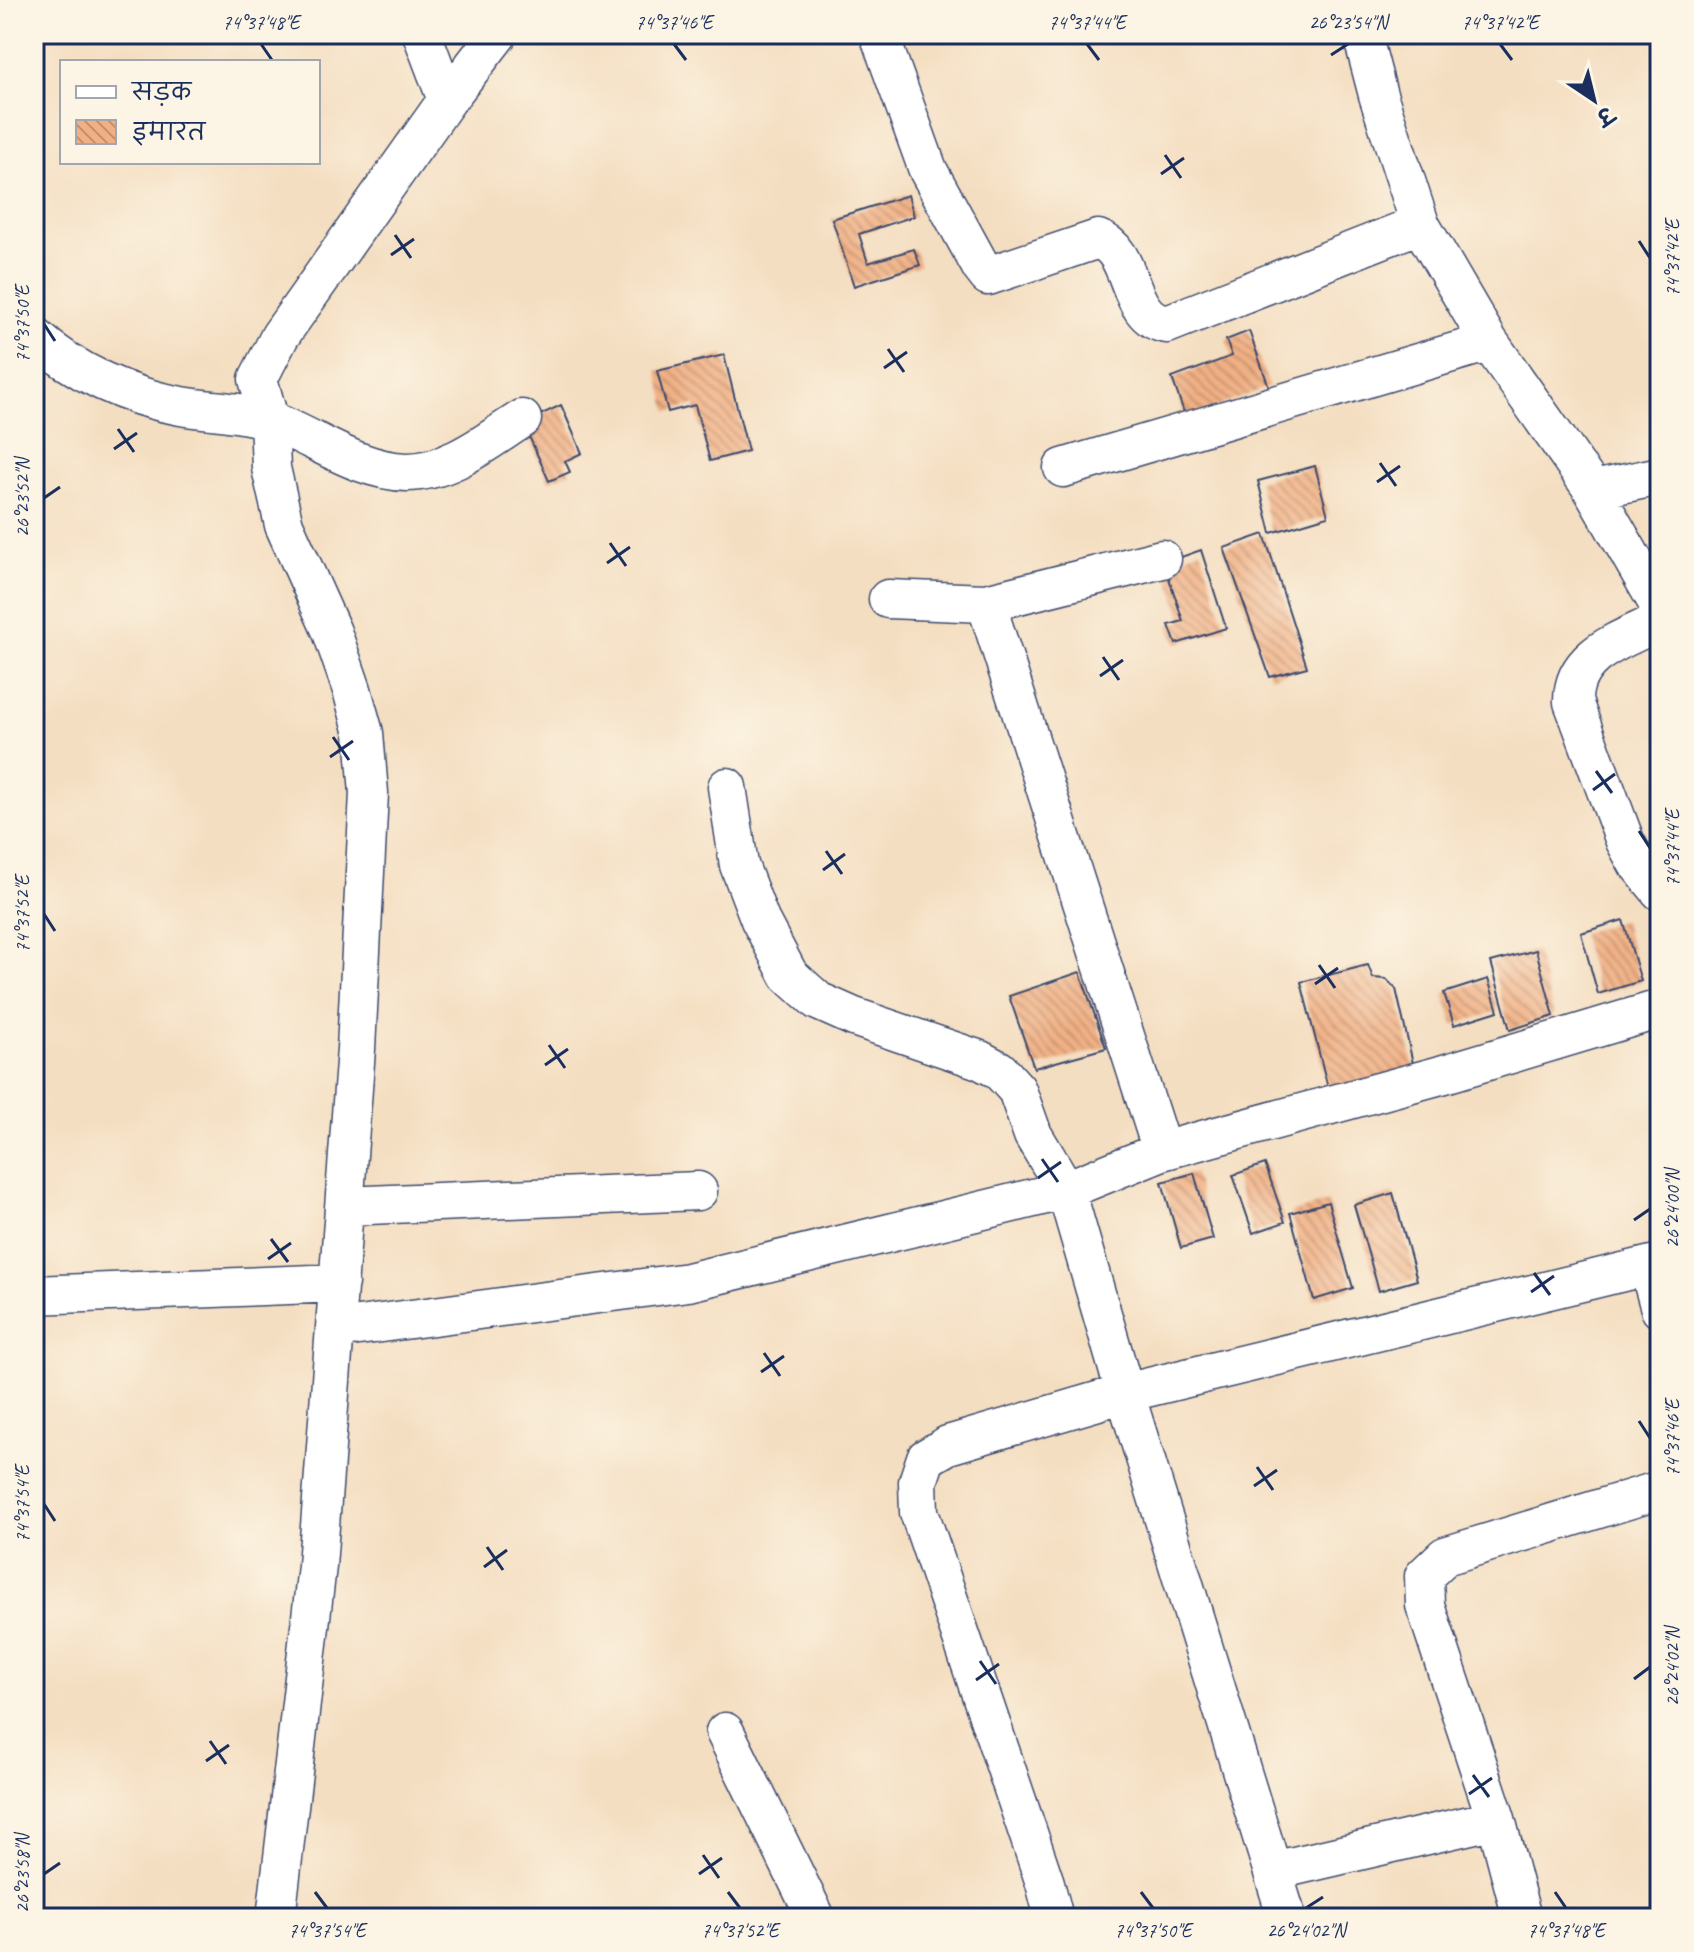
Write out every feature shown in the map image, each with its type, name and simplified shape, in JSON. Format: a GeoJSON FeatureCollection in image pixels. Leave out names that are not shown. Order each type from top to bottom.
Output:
{"type":"FeatureCollection","features":[{"type":"Feature","properties":{"kind":"street"},"geometry":{"type":"LineString","coordinates":[[422,34],[447,100]]}},
{"type":"Feature","properties":{"kind":"street"},"geometry":{"type":"LineString","coordinates":[[276,1918],[315,1582],[336,1329],[356,1049],[369,793],[364,733],[332,632],[284,525],[271,468],[269,419],[258,379],[280,336],[447,100],[498,34]]}},
{"type":"Feature","properties":{"kind":"street"},"geometry":{"type":"LineString","coordinates":[[879,34],[928,170],[988,276],[1098,239],[1106,242],[1118,255],[1146,313],[1158,323],[1167,324],[1420,224]]}},
{"type":"Feature","properties":{"kind":"street"},"geometry":{"type":"LineString","coordinates":[[1362,34],[1378,95],[1420,224],[1489,342],[1593,490],[1660,607]]}},
{"type":"Feature","properties":{"kind":"street"},"geometry":{"type":"LineString","coordinates":[[34,336],[73,366],[118,388],[177,406],[269,419],[375,469],[410,472],[445,466],[522,419]]}},
{"type":"Feature","properties":{"kind":"street"},"geometry":{"type":"LineString","coordinates":[[1063,468],[1489,342]]}},
{"type":"Feature","properties":{"kind":"street"},"geometry":{"type":"LineString","coordinates":[[1593,490],[1660,476]]}},
{"type":"Feature","properties":{"kind":"street"},"geometry":{"type":"LineString","coordinates":[[888,599],[986,603],[1162,559]]}},
{"type":"Feature","properties":{"kind":"street"},"geometry":{"type":"LineString","coordinates":[[986,603],[1162,1151]]}},
{"type":"Feature","properties":{"kind":"street"},"geometry":{"type":"LineString","coordinates":[[1660,621],[1604,649],[1588,661],[1578,674],[1573,702],[1625,841],[1637,863],[1660,891]]}},
{"type":"Feature","properties":{"kind":"street"},"geometry":{"type":"LineString","coordinates":[[727,787],[739,865],[760,920],[789,975],[818,1001],[854,1017],[980,1060],[999,1070],[1017,1090],[1033,1135],[1066,1190],[1125,1393],[1287,1918]]}},
{"type":"Feature","properties":{"kind":"street"},"geometry":{"type":"LineString","coordinates":[[336,1329],[688,1282],[1066,1190],[1162,1151],[1441,1075],[1660,1009]]}},
{"type":"Feature","properties":{"kind":"street"},"geometry":{"type":"LineString","coordinates":[[345,1206],[698,1191]]}},
{"type":"Feature","properties":{"kind":"street"},"geometry":{"type":"LineString","coordinates":[[1054,1918],[1045,1883],[919,1512],[918,1482],[926,1458],[948,1445],[1125,1393],[1654,1265],[1660,1309]]}},
{"type":"Feature","properties":{"kind":"street"},"geometry":{"type":"LineString","coordinates":[[34,1295],[339,1283]]}},
{"type":"Feature","properties":{"kind":"street"},"geometry":{"type":"LineString","coordinates":[[1522,1918],[1496,1819],[1425,1605],[1424,1576],[1445,1556],[1660,1490]]}},
{"type":"Feature","properties":{"kind":"street"},"geometry":{"type":"LineString","coordinates":[[725,1732],[816,1918]]}},
{"type":"Feature","properties":{"kind":"street"},"geometry":{"type":"LineString","coordinates":[[1273,1871],[1496,1819]]}},
{"type":"Feature","properties":{"kind":"building"},"geometry":{"type":"Polygon","coordinates":[[[908,195],[914,216],[859,234],[868,263],[914,249],[920,265],[854,286],[832,219],[908,195]]]}},
{"type":"Feature","properties":{"kind":"building"},"geometry":{"type":"Polygon","coordinates":[[[1249,331],[1269,387],[1186,418],[1172,378],[1232,356],[1226,340],[1249,331]]]}},
{"type":"Feature","properties":{"kind":"building"},"geometry":{"type":"Polygon","coordinates":[[[724,355],[748,451],[710,461],[695,405],[668,412],[657,371],[724,355]]]}},
{"type":"Feature","properties":{"kind":"building"},"geometry":{"type":"Polygon","coordinates":[[[561,405],[582,453],[565,461],[570,472],[549,481],[523,423],[561,405]]]}},
{"type":"Feature","properties":{"kind":"building"},"geometry":{"type":"Polygon","coordinates":[[[1315,466],[1328,516],[1271,533],[1258,481],[1315,466]]]}},
{"type":"Feature","properties":{"kind":"building"},"geometry":{"type":"Polygon","coordinates":[[[1264,534],[1307,667],[1270,677],[1224,548],[1264,534]]]}},
{"type":"Feature","properties":{"kind":"building"},"geometry":{"type":"Polygon","coordinates":[[[1201,550],[1226,628],[1176,644],[1169,625],[1183,621],[1164,563],[1201,550]]]}},
{"type":"Feature","properties":{"kind":"building"},"geometry":{"type":"Polygon","coordinates":[[[1623,920],[1641,981],[1598,994],[1581,933],[1623,920]]]}},
{"type":"Feature","properties":{"kind":"building"},"geometry":{"type":"Polygon","coordinates":[[[1536,950],[1554,1016],[1510,1030],[1491,962],[1536,950]]]}},
{"type":"Feature","properties":{"kind":"building"},"geometry":{"type":"Polygon","coordinates":[[[1368,965],[1373,978],[1386,979],[1396,989],[1415,1072],[1329,1092],[1301,982],[1368,965]]]}},
{"type":"Feature","properties":{"kind":"building"},"geometry":{"type":"Polygon","coordinates":[[[1080,972],[1106,1048],[1034,1068],[1009,996],[1080,972]]]}},
{"type":"Feature","properties":{"kind":"building"},"geometry":{"type":"Polygon","coordinates":[[[1488,979],[1498,1011],[1454,1025],[1444,993],[1488,979]]]}},
{"type":"Feature","properties":{"kind":"building"},"geometry":{"type":"Polygon","coordinates":[[[1265,1164],[1285,1222],[1253,1233],[1233,1175],[1265,1164]]]}},
{"type":"Feature","properties":{"kind":"building"},"geometry":{"type":"Polygon","coordinates":[[[1194,1173],[1213,1239],[1181,1248],[1162,1182],[1194,1173]]]}},
{"type":"Feature","properties":{"kind":"building"},"geometry":{"type":"Polygon","coordinates":[[[1393,1193],[1417,1280],[1379,1291],[1354,1205],[1393,1193]]]}},
{"type":"Feature","properties":{"kind":"building"},"geometry":{"type":"Polygon","coordinates":[[[1328,1202],[1353,1288],[1314,1300],[1290,1213],[1328,1202]]]}}]}
